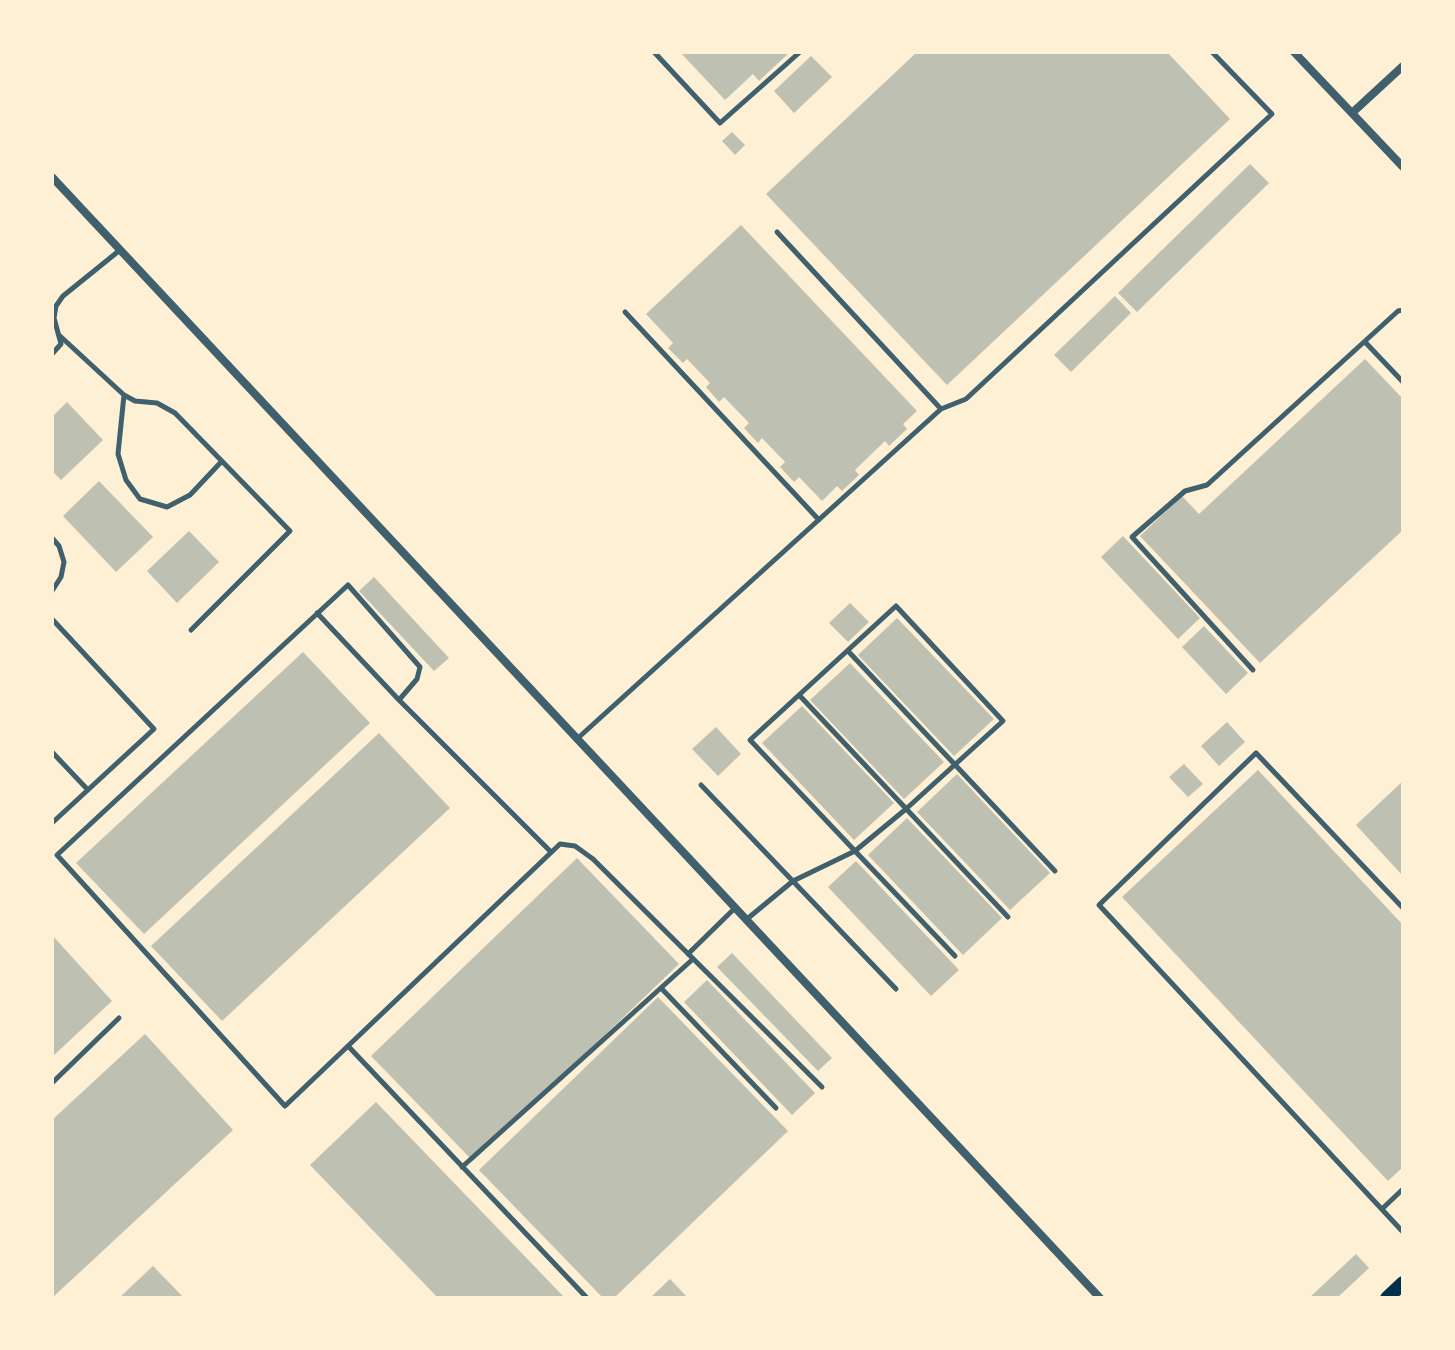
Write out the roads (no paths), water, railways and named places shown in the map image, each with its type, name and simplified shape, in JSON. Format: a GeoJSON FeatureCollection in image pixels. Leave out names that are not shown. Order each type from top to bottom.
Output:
{"type":"FeatureCollection","features":[{"type":"Feature","properties":{"kind":"main road"},"geometry":{"type":"LineString","coordinates":[[1387,1298],[1403,1283]]}},
{"type":"Feature","properties":{"kind":"street"},"geometry":{"type":"LineString","coordinates":[[1294,52],[1403,167]]}},
{"type":"Feature","properties":{"kind":"street"},"geometry":{"type":"LineString","coordinates":[[1352,113],[1403,66]]}},
{"type":"Feature","properties":{"kind":"street"},"geometry":{"type":"LineString","coordinates":[[52,177],[1100,1298]]}},
{"type":"Feature","properties":{"kind":"lane"},"geometry":{"type":"LineString","coordinates":[[654,52],[720,123],[800,52]]}},
{"type":"Feature","properties":{"kind":"lane"},"geometry":{"type":"LineString","coordinates":[[578,738],[941,409],[966,399],[1272,114],[1212,52]]}},
{"type":"Feature","properties":{"kind":"lane"},"geometry":{"type":"LineString","coordinates":[[777,232],[941,409]]}},
{"type":"Feature","properties":{"kind":"lane"},"geometry":{"type":"LineString","coordinates":[[52,354],[61,344],[54,308],[63,296],[120,250]]}},
{"type":"Feature","properties":{"kind":"lane"},"geometry":{"type":"LineString","coordinates":[[1253,670],[1132,537],[1185,491],[1207,485],[1398,311],[1403,310]]}},
{"type":"Feature","properties":{"kind":"lane"},"geometry":{"type":"LineString","coordinates":[[625,312],[819,520]]}},
{"type":"Feature","properties":{"kind":"lane"},"geometry":{"type":"LineString","coordinates":[[60,336],[124,395],[135,401],[157,403],[175,413],[290,531],[191,630]]}},
{"type":"Feature","properties":{"kind":"lane"},"geometry":{"type":"LineString","coordinates":[[1365,342],[1403,382]]}},
{"type":"Feature","properties":{"kind":"lane"},"geometry":{"type":"LineString","coordinates":[[124,395],[118,454],[126,480],[140,499],[167,507],[190,495],[222,461]]}},
{"type":"Feature","properties":{"kind":"lane"},"geometry":{"type":"LineString","coordinates":[[52,538],[59,546],[64,562],[61,577],[52,591]]}},
{"type":"Feature","properties":{"kind":"lane"},"geometry":{"type":"LineString","coordinates":[[399,700],[417,679],[420,667],[348,585],[57,855],[285,1106],[560,844],[575,846],[593,859],[822,1087]]}},
{"type":"Feature","properties":{"kind":"lane"},"geometry":{"type":"LineString","coordinates":[[747,919],[793,881],[855,851],[1003,721],[896,606],[750,740],[855,851],[955,956]]}},
{"type":"Feature","properties":{"kind":"lane"},"geometry":{"type":"LineString","coordinates":[[317,613],[551,852]]}},
{"type":"Feature","properties":{"kind":"lane"},"geometry":{"type":"LineString","coordinates":[[52,619],[154,729],[52,823]]}},
{"type":"Feature","properties":{"kind":"lane"},"geometry":{"type":"LineString","coordinates":[[848,651],[1055,871]]}},
{"type":"Feature","properties":{"kind":"lane"},"geometry":{"type":"LineString","coordinates":[[800,696],[1008,917]]}},
{"type":"Feature","properties":{"kind":"lane"},"geometry":{"type":"LineString","coordinates":[[52,752],[88,790]]}},
{"type":"Feature","properties":{"kind":"lane"},"geometry":{"type":"LineString","coordinates":[[1403,908],[1256,753],[1099,905],[1403,1232]]}},
{"type":"Feature","properties":{"kind":"lane"},"geometry":{"type":"LineString","coordinates":[[701,785],[896,989]]}},
{"type":"Feature","properties":{"kind":"lane"},"geometry":{"type":"LineString","coordinates":[[462,1167],[661,988],[736,907]]}},
{"type":"Feature","properties":{"kind":"lane"},"geometry":{"type":"LineString","coordinates":[[661,988],[776,1108]]}},
{"type":"Feature","properties":{"kind":"lane"},"geometry":{"type":"LineString","coordinates":[[52,1083],[119,1018]]}},
{"type":"Feature","properties":{"kind":"lane"},"geometry":{"type":"LineString","coordinates":[[348,1046],[587,1298]]}},
{"type":"Feature","properties":{"kind":"lane"},"geometry":{"type":"LineString","coordinates":[[1382,1209],[1403,1189]]}}]}
